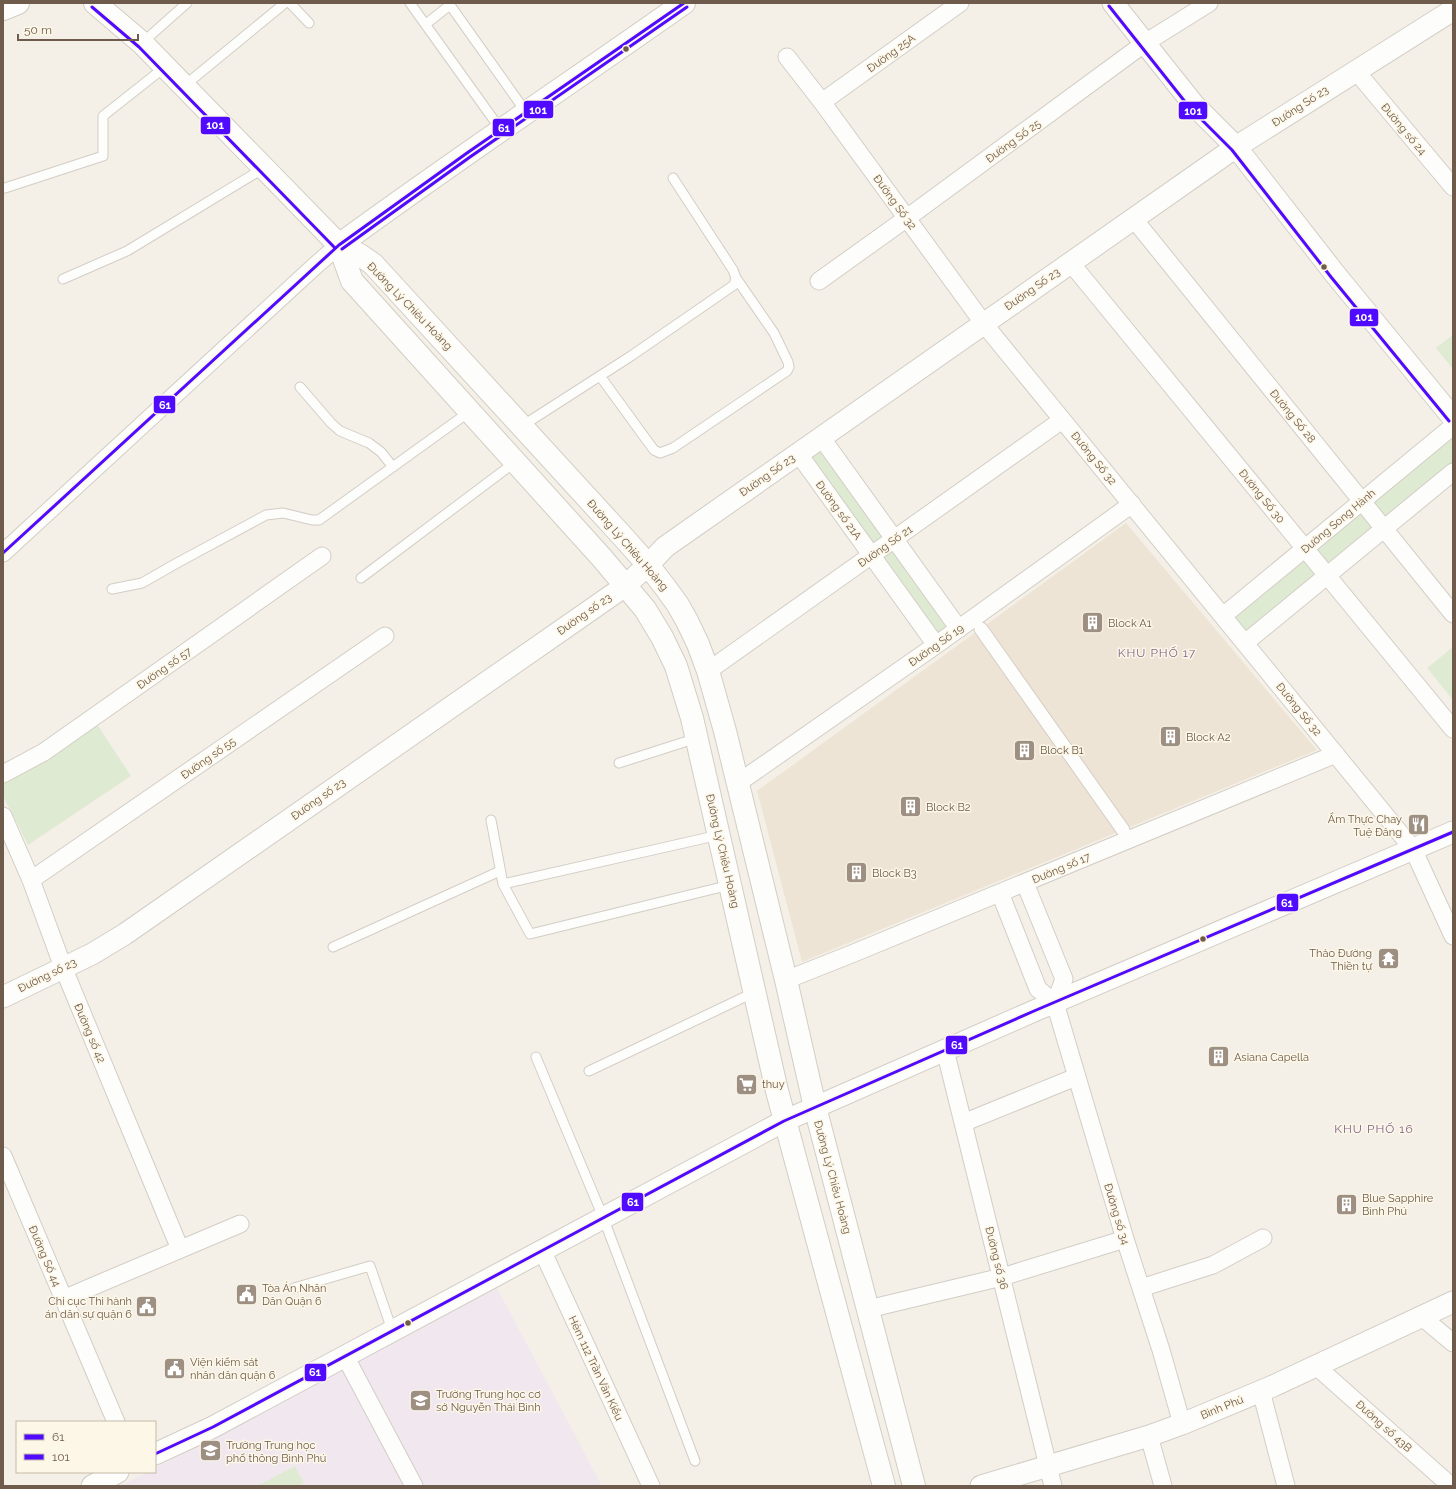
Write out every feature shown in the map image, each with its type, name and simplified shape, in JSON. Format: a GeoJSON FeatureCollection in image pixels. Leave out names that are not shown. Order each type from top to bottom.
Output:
{"type":"FeatureCollection","features":[{"type":"Feature","properties":{"kind":"main road"},"geometry":{"type":"LineString","coordinates":[[3,9],[18,3]]}},
{"type":"Feature","properties":{"kind":"main road"},"geometry":{"type":"LineString","coordinates":[[95,3],[142,44],[339,245],[526,112],[562,89],[684,3]]}},
{"type":"Feature","properties":{"kind":"main road","name":"Đường Lý Chiêu Hoàng"},"geometry":{"type":"LineString","coordinates":[[339,245],[352,281],[602,558],[645,609],[662,637],[676,666],[685,689],[697,738],[784,1121],[884,1486]]}},
{"type":"Feature","properties":{"kind":"main road","name":"Đường Lý Chiêu Hoàng"},"geometry":{"type":"LineString","coordinates":[[339,245],[360,255],[373,264],[648,566],[665,587],[687,621],[698,644],[708,671],[725,731],[786,980],[815,1107],[914,1486]]}},
{"type":"Feature","properties":{"kind":"street","name":"Đường 25A"},"geometry":{"type":"LineString","coordinates":[[822,102],[960,3]]}},
{"type":"Feature","properties":{"kind":"street"},"geometry":{"type":"LineString","coordinates":[[1113,3],[1194,105],[1236,147],[1336,274],[1453,418]]}},
{"type":"Feature","properties":{"kind":"street","name":"Đường Số 25"},"geometry":{"type":"LineString","coordinates":[[819,281],[1145,43],[1208,3]]}},
{"type":"Feature","properties":{"kind":"street","name":"Đường Số 23"},"geometry":{"type":"LineString","coordinates":[[625,586],[648,566],[665,547],[1133,218],[1236,147],[1453,10]]}},
{"type":"Feature","properties":{"kind":"street","name":"Đường Số 32"},"geometry":{"type":"LineString","coordinates":[[787,57],[822,102],[984,324],[1414,849]]}},
{"type":"Feature","properties":{"kind":"street","name":"Đường số 24"},"geometry":{"type":"LineString","coordinates":[[1356,70],[1453,187]]}},
{"type":"Feature","properties":{"kind":"street","name":"Đường Số 28"},"geometry":{"type":"LineString","coordinates":[[1133,218],[1453,614]]}},
{"type":"Feature","properties":{"kind":"street"},"geometry":{"type":"LineString","coordinates":[[3,553],[339,245]]}},
{"type":"Feature","properties":{"kind":"street","name":"Đường Số 30"},"geometry":{"type":"LineString","coordinates":[[1070,262],[1453,729]]}},
{"type":"Feature","properties":{"kind":"street","name":"Đường Số 21"},"geometry":{"type":"LineString","coordinates":[[708,671],[1062,420]]}},
{"type":"Feature","properties":{"kind":"street","name":"Đường Song Hành"},"geometry":{"type":"LineString","coordinates":[[1223,616],[1453,426]]}},
{"type":"Feature","properties":{"kind":"street"},"geometry":{"type":"LineString","coordinates":[[821,437],[958,629]]}},
{"type":"Feature","properties":{"kind":"street","name":"Đường số 21A"},"geometry":{"type":"LineString","coordinates":[[798,454],[936,645]]}},
{"type":"Feature","properties":{"kind":"street"},"geometry":{"type":"LineString","coordinates":[[1245,643],[1453,472]]}},
{"type":"Feature","properties":{"kind":"street","name":"Đường Số 19"},"geometry":{"type":"LineString","coordinates":[[738,783],[936,645],[1132,504]]}},
{"type":"Feature","properties":{"kind":"street","name":"Đường số 57"},"geometry":{"type":"LineString","coordinates":[[3,774],[44,752],[322,556]]}},
{"type":"Feature","properties":{"kind":"street","name":"Đường số 23"},"geometry":{"type":"LineString","coordinates":[[3,997],[92,954],[125,934],[625,586]]}},
{"type":"Feature","properties":{"kind":"street"},"geometry":{"type":"LineString","coordinates":[[981,628],[1123,830]]}},
{"type":"Feature","properties":{"kind":"street","name":"Đường số 55"},"geometry":{"type":"LineString","coordinates":[[31,880],[385,636]]}},
{"type":"Feature","properties":{"kind":"street","name":"Đường số 17"},"geometry":{"type":"LineString","coordinates":[[786,980],[1336,754]]}},
{"type":"Feature","properties":{"kind":"street","name":"Đường số 42"},"geometry":{"type":"LineString","coordinates":[[3,816],[31,880],[63,967],[180,1249]]}},
{"type":"Feature","properties":{"kind":"street"},"geometry":{"type":"LineString","coordinates":[[156,1454],[212,1427],[784,1121],[945,1050],[1453,832]]}},
{"type":"Feature","properties":{"kind":"street"},"geometry":{"type":"LineString","coordinates":[[1414,849],[1453,936]]}},
{"type":"Feature","properties":{"kind":"street"},"geometry":{"type":"LineString","coordinates":[[1025,883],[1064,979],[1055,1003]]}},
{"type":"Feature","properties":{"kind":"street"},"geometry":{"type":"LineString","coordinates":[[1000,893],[1038,989],[1055,1003]]}},
{"type":"Feature","properties":{"kind":"street","name":"Đường số 34"},"geometry":{"type":"LineString","coordinates":[[1055,1003],[1076,1077],[1125,1239],[1161,1350],[1182,1424]]}},
{"type":"Feature","properties":{"kind":"street","name":"Đường số 36"},"geometry":{"type":"LineString","coordinates":[[945,1050],[1053,1486]]}},
{"type":"Feature","properties":{"kind":"street"},"geometry":{"type":"LineString","coordinates":[[963,1123],[1076,1077]]}},
{"type":"Feature","properties":{"kind":"street","name":"Đường Số 44"},"geometry":{"type":"LineString","coordinates":[[3,1156],[116,1421]]}},
{"type":"Feature","properties":{"kind":"street"},"geometry":{"type":"LineString","coordinates":[[63,1299],[240,1224]]}},
{"type":"Feature","properties":{"kind":"street"},"geometry":{"type":"LineString","coordinates":[[1141,1288],[1212,1265],[1263,1238]]}},
{"type":"Feature","properties":{"kind":"street"},"geometry":{"type":"LineString","coordinates":[[868,1309],[1002,1277],[1125,1239]]}},
{"type":"Feature","properties":{"kind":"street","name":"Hẻm 112 Trần Văn Kiểu"},"geometry":{"type":"LineString","coordinates":[[542,1250],[651,1486]]}},
{"type":"Feature","properties":{"kind":"street","name":"Bình Phú"},"geometry":{"type":"LineString","coordinates":[[981,1486],[1149,1436],[1182,1424],[1261,1391],[1453,1302]]}},
{"type":"Feature","properties":{"kind":"street"},"geometry":{"type":"LineString","coordinates":[[1422,1317],[1453,1344]]}},
{"type":"Feature","properties":{"kind":"street"},"geometry":{"type":"LineString","coordinates":[[345,1356],[414,1486]]}},
{"type":"Feature","properties":{"kind":"street","name":"Đường số 43B"},"geometry":{"type":"LineString","coordinates":[[1316,1366],[1451,1486]]}},
{"type":"Feature","properties":{"kind":"street"},"geometry":{"type":"LineString","coordinates":[[1261,1391],[1286,1486]]}},
{"type":"Feature","properties":{"kind":"street"},"geometry":{"type":"LineString","coordinates":[[1149,1436],[1163,1486]]}},
{"type":"Feature","properties":{"kind":"street"},"geometry":{"type":"LineString","coordinates":[[92,1486],[116,1473]]}},
{"type":"Feature","properties":{"kind":"lane"},"geometry":{"type":"LineString","coordinates":[[142,44],[187,3]]}},
{"type":"Feature","properties":{"kind":"lane"},"geometry":{"type":"LineString","coordinates":[[184,86],[285,3]]}},
{"type":"Feature","properties":{"kind":"lane"},"geometry":{"type":"LineString","coordinates":[[290,3],[309,23]]}},
{"type":"Feature","properties":{"kind":"lane"},"geometry":{"type":"LineString","coordinates":[[410,3],[502,130]]}},
{"type":"Feature","properties":{"kind":"lane"},"geometry":{"type":"LineString","coordinates":[[426,24],[449,4],[526,112]]}},
{"type":"Feature","properties":{"kind":"lane"},"geometry":{"type":"LineString","coordinates":[[5,188],[103,156],[103,116],[165,67]]}},
{"type":"Feature","properties":{"kind":"lane"},"geometry":{"type":"LineString","coordinates":[[63,279],[128,251],[264,168]]}},
{"type":"Feature","properties":{"kind":"lane"},"geometry":{"type":"LineString","coordinates":[[600,376],[654,450],[660,453],[673,448],[787,371],[789,366],[774,333],[736,278],[733,270],[673,178]]}},
{"type":"Feature","properties":{"kind":"lane"},"geometry":{"type":"LineString","coordinates":[[522,426],[600,376],[734,285],[736,278]]}},
{"type":"Feature","properties":{"kind":"lane"},"geometry":{"type":"LineString","coordinates":[[300,387],[331,423],[340,431],[369,443],[381,452],[393,467]]}},
{"type":"Feature","properties":{"kind":"lane"},"geometry":{"type":"LineString","coordinates":[[112,589],[142,583],[266,516],[283,513],[312,520],[319,520],[469,412]]}},
{"type":"Feature","properties":{"kind":"lane"},"geometry":{"type":"LineString","coordinates":[[361,578],[515,462]]}},
{"type":"Feature","properties":{"kind":"lane"},"geometry":{"type":"LineString","coordinates":[[620,763],[697,738]]}},
{"type":"Feature","properties":{"kind":"lane"},"geometry":{"type":"LineString","coordinates":[[491,820],[503,884],[530,934],[731,885]]}},
{"type":"Feature","properties":{"kind":"lane"},"geometry":{"type":"LineString","coordinates":[[503,884],[719,835]]}},
{"type":"Feature","properties":{"kind":"lane"},"geometry":{"type":"LineString","coordinates":[[333,947],[500,871]]}},
{"type":"Feature","properties":{"kind":"lane"},"geometry":{"type":"LineString","coordinates":[[589,1071],[755,992]]}},
{"type":"Feature","properties":{"kind":"lane"},"geometry":{"type":"LineString","coordinates":[[536,1058],[603,1217],[695,1461]]}},
{"type":"Feature","properties":{"kind":"lane"},"geometry":{"type":"LineString","coordinates":[[294,1288],[370,1266],[392,1330]]}},
{"type":"Feature","properties":{"kind":"shaded area"},"geometry":{"type":"Polygon","coordinates":[[[1126,523],[1317,750],[802,962],[757,791],[1126,523]]]}},
{"type":"Feature","properties":{"kind":"shaded area","name":"Trường Trung học cơ sở Nguyễn Thái Bình"},"geometry":{"type":"Polygon","coordinates":[[[497,1288],[602,1486],[120,1486],[146,1473],[156,1473],[156,1468],[223,1434],[497,1288]]]}},
{"type":"Feature","properties":{"kind":"green space"},"geometry":{"type":"Polygon","coordinates":[[[1453,335],[1453,369],[1436,348],[1453,335]]]}},
{"type":"Feature","properties":{"kind":"green space"},"geometry":{"type":"Polygon","coordinates":[[[1453,434],[1453,465],[1385,520],[1370,502],[1453,434]]]}},
{"type":"Feature","properties":{"kind":"green space"},"geometry":{"type":"Polygon","coordinates":[[[822,448],[887,538],[873,547],[809,458],[822,448]]]}},
{"type":"Feature","properties":{"kind":"green space"},"geometry":{"type":"Polygon","coordinates":[[[1361,509],[1377,527],[1328,567],[1313,549],[1361,509]]]}},
{"type":"Feature","properties":{"kind":"green space"},"geometry":{"type":"Polygon","coordinates":[[[893,547],[951,628],[937,638],[879,557],[893,547]]]}},
{"type":"Feature","properties":{"kind":"green space"},"geometry":{"type":"Polygon","coordinates":[[[1305,557],[1319,574],[1245,635],[1232,617],[1305,557]]]}},
{"type":"Feature","properties":{"kind":"green space"},"geometry":{"type":"Polygon","coordinates":[[[1453,647],[1453,700],[1427,668],[1453,647]]]}},
{"type":"Feature","properties":{"kind":"green space"},"geometry":{"type":"Polygon","coordinates":[[[89,712],[131,776],[28,845],[3,796],[3,768],[89,712]]]}},
{"type":"Feature","properties":{"kind":"green space"},"geometry":{"type":"Polygon","coordinates":[[[295,1466],[304,1483],[298,1486],[259,1486],[259,1485],[295,1466]]]}},
{"type":"Feature","properties":{"kind":"transit line","name":"61"},"geometry":{"type":"LineString","coordinates":[[3,553],[339,245],[467,153],[684,3]]}},
{"type":"Feature","properties":{"kind":"transit line","name":"101"},"geometry":{"type":"LineString","coordinates":[[1109,6],[1190,108],[1232,150],[1331,277],[1449,421]]}},
{"type":"Feature","properties":{"kind":"transit line","name":"101"},"geometry":{"type":"LineString","coordinates":[[92,7],[139,47],[335,248]]}},
{"type":"Feature","properties":{"kind":"transit line","name":"101"},"geometry":{"type":"LineString","coordinates":[[342,249],[470,157],[687,7]]}},
{"type":"Feature","properties":{"kind":"transit line","name":"61"},"geometry":{"type":"LineString","coordinates":[[156,1454],[213,1427],[784,1121],[1034,1011],[1453,832]]}},
{"type":"Feature","properties":{"kind":"place","name":"Block A1"},"geometry":{"type":"Point","coordinates":[1093,623]}},
{"type":"Feature","properties":{"kind":"place","name":"Block A2"},"geometry":{"type":"Point","coordinates":[1171,737]}},
{"type":"Feature","properties":{"kind":"place","name":"Block B1"},"geometry":{"type":"Point","coordinates":[1025,750]}},
{"type":"Feature","properties":{"kind":"place","name":"Block B2"},"geometry":{"type":"Point","coordinates":[911,807]}},
{"type":"Feature","properties":{"kind":"place","name":"Ẩm Thực Chay Tuệ Đăng"},"geometry":{"type":"Point","coordinates":[1418,825]}},
{"type":"Feature","properties":{"kind":"place","name":"Block B3"},"geometry":{"type":"Point","coordinates":[857,873]}},
{"type":"Feature","properties":{"kind":"place","name":"Thảo Đường Thiền tự"},"geometry":{"type":"Point","coordinates":[1388,959]}},
{"type":"Feature","properties":{"kind":"place","name":"Asiana Capella"},"geometry":{"type":"Point","coordinates":[1218,1057]}},
{"type":"Feature","properties":{"kind":"place","name":"thuy"},"geometry":{"type":"Point","coordinates":[747,1084]}},
{"type":"Feature","properties":{"kind":"place","name":"Blue Sapphire Bình Phú"},"geometry":{"type":"Point","coordinates":[1346,1204]}},
{"type":"Feature","properties":{"kind":"place","name":"Tòa Án Nhân Dân Quận 6"},"geometry":{"type":"Point","coordinates":[247,1294]}},
{"type":"Feature","properties":{"kind":"place","name":"Chi cục Thi hành án dân sự quận 6"},"geometry":{"type":"Point","coordinates":[147,1307]}},
{"type":"Feature","properties":{"kind":"place","name":"Viện kiểm sát nhân dân quận 6"},"geometry":{"type":"Point","coordinates":[174,1368]}},
{"type":"Feature","properties":{"kind":"place","name":"Trường Trung học cơ sở Nguyễn Thái Bình"},"geometry":{"type":"Point","coordinates":[421,1400]}},
{"type":"Feature","properties":{"kind":"place","name":"Trường Trung học phổ thông Bình Phú"},"geometry":{"type":"Point","coordinates":[210,1451]}},
{"type":"Feature","properties":{"kind":"district","name":"KHU PHỐ 17"},"geometry":{"type":"Point","coordinates":[1157,653]}},
{"type":"Feature","properties":{"kind":"district","name":"KHU PHỐ 16"},"geometry":{"type":"Point","coordinates":[1374,1129]}}]}
